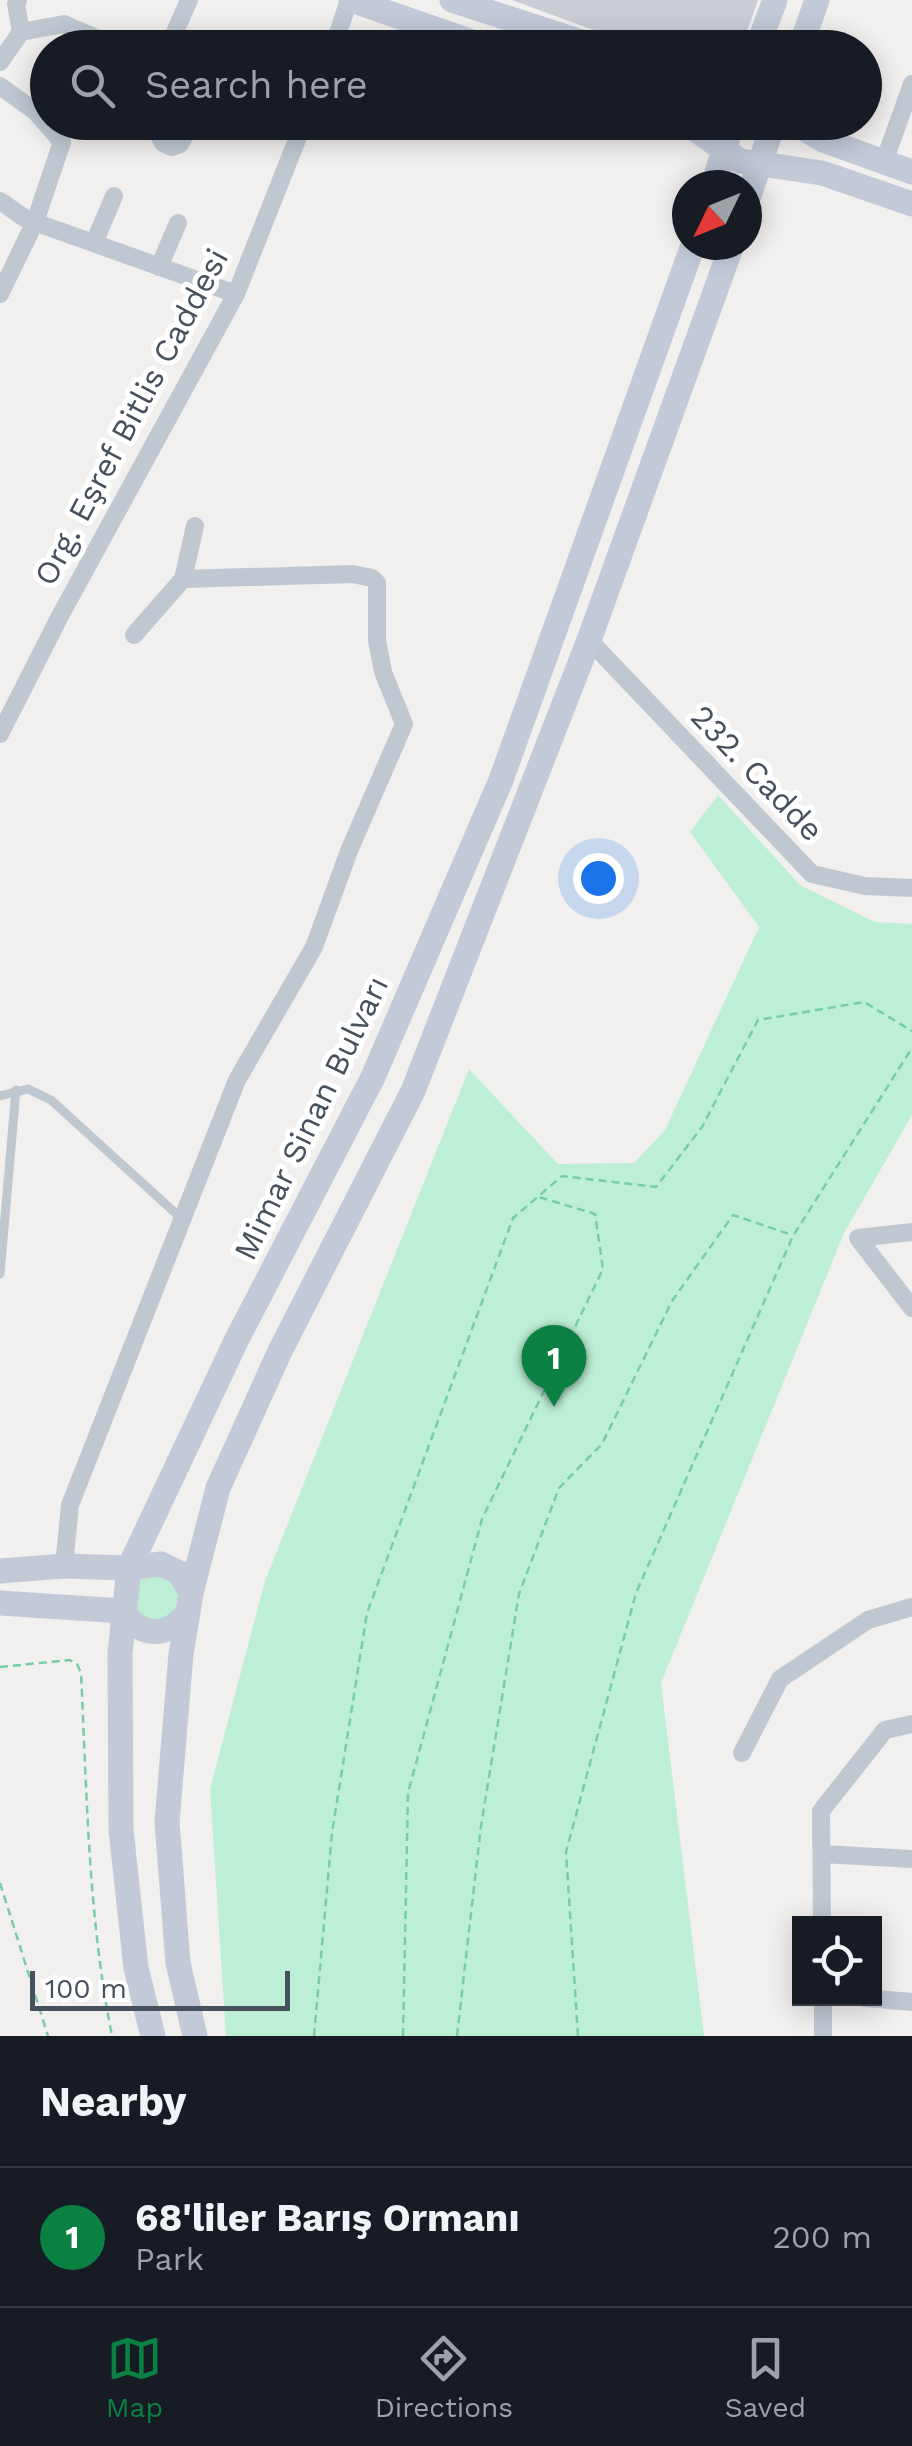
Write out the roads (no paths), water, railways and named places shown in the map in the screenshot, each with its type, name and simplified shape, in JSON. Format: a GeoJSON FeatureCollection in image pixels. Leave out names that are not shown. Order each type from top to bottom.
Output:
{"type":"FeatureCollection","features":[{"type":"Feature","properties":{"kind":"main road"},"geometry":{"type":"LineString","coordinates":[[350,0],[438,30]]}},
{"type":"Feature","properties":{"kind":"main road"},"geometry":{"type":"LineString","coordinates":[[452,0],[544,30]]}},
{"type":"Feature","properties":{"kind":"main road"},"geometry":{"type":"LineString","coordinates":[[764,30],[775,0]]}},
{"type":"Feature","properties":{"kind":"main road"},"geometry":{"type":"LineString","coordinates":[[806,30],[816,0]]}},
{"type":"Feature","properties":{"kind":"main road"},"geometry":{"type":"LineString","coordinates":[[708,140],[740,161],[822,173],[912,204]]}},
{"type":"Feature","properties":{"kind":"main road"},"geometry":{"type":"LineString","coordinates":[[717,170],[728,140]]}},
{"type":"Feature","properties":{"kind":"main road"},"geometry":{"type":"LineString","coordinates":[[758,170],[768,140]]}},
{"type":"Feature","properties":{"kind":"main road"},"geometry":{"type":"LineString","coordinates":[[824,140],[912,172]]}},
{"type":"Feature","properties":{"kind":"main road","name":"Mimar Sinan Bulvarı"},"geometry":{"type":"LineString","coordinates":[[152,2036],[136,1968],[120,1830],[120,1653],[129,1568],[236,1341],[373,1077],[501,780],[688,260]]}},
{"type":"Feature","properties":{"kind":"main road"},"geometry":{"type":"LineString","coordinates":[[195,2036],[178,1963],[167,1822],[181,1654],[218,1488],[280,1351],[412,1090],[589,640],[727,260]]}},
{"type":"Feature","properties":{"kind":"main road"},"geometry":{"type":"LineString","coordinates":[[0,1570],[64,1566],[129,1568],[151,1564],[171,1567],[180,1573],[190,1603]]}},
{"type":"Feature","properties":{"kind":"main road"},"geometry":{"type":"LineString","coordinates":[[0,1603],[124,1610],[130,1620],[149,1632],[172,1629],[190,1603]]}},
{"type":"Feature","properties":{"kind":"street"},"geometry":{"type":"LineString","coordinates":[[18,0],[21,32]]}},
{"type":"Feature","properties":{"kind":"street"},"geometry":{"type":"LineString","coordinates":[[176,30],[189,0]]}},
{"type":"Feature","properties":{"kind":"street"},"geometry":{"type":"LineString","coordinates":[[339,30],[350,0]]}},
{"type":"Feature","properties":{"kind":"street"},"geometry":{"type":"LineString","coordinates":[[32,30],[64,24],[78,30]]}},
{"type":"Feature","properties":{"kind":"street"},"geometry":{"type":"LineString","coordinates":[[0,62],[21,32],[30,30]]}},
{"type":"Feature","properties":{"kind":"street"},"geometry":{"type":"LineString","coordinates":[[884,162],[912,84]]}},
{"type":"Feature","properties":{"kind":"street"},"geometry":{"type":"LineString","coordinates":[[0,86],[30,108]]}},
{"type":"Feature","properties":{"kind":"street"},"geometry":{"type":"LineString","coordinates":[[0,294],[35,222],[60,140]]}},
{"type":"Feature","properties":{"kind":"street"},"geometry":{"type":"LineString","coordinates":[[161,140],[172,147],[183,140]]}},
{"type":"Feature","properties":{"kind":"street","name":"Org. Eşref Bitlis Caddesi"},"geometry":{"type":"LineString","coordinates":[[0,734],[236,294],[297,140]]}},
{"type":"Feature","properties":{"kind":"street"},"geometry":{"type":"LineString","coordinates":[[94,243],[114,196]]}},
{"type":"Feature","properties":{"kind":"street"},"geometry":{"type":"LineString","coordinates":[[0,200],[35,222],[236,294]]}},
{"type":"Feature","properties":{"kind":"street"},"geometry":{"type":"LineString","coordinates":[[159,267],[178,224]]}},
{"type":"Feature","properties":{"kind":"street"},"geometry":{"type":"LineString","coordinates":[[134,635],[182,579],[195,526]]}},
{"type":"Feature","properties":{"kind":"street"},"geometry":{"type":"LineString","coordinates":[[64,1566],[70,1505],[237,1080],[314,947],[349,851],[404,724],[383,672],[377,640],[378,583],[372,578],[353,574],[182,579]]}},
{"type":"Feature","properties":{"kind":"street","name":"232. Cadde"},"geometry":{"type":"LineString","coordinates":[[589,640],[812,874],[865,886],[912,888]]}},
{"type":"Feature","properties":{"kind":"street"},"geometry":{"type":"LineString","coordinates":[[912,1232],[858,1238],[912,1308]]}},
{"type":"Feature","properties":{"kind":"street"},"geometry":{"type":"LineString","coordinates":[[742,1753],[780,1679],[868,1620],[912,1606]]}},
{"type":"Feature","properties":{"kind":"street"},"geometry":{"type":"LineString","coordinates":[[822,1916],[822,1811],[885,1730],[912,1724]]}},
{"type":"Feature","properties":{"kind":"street"},"geometry":{"type":"LineString","coordinates":[[822,1854],[912,1859]]}},
{"type":"Feature","properties":{"kind":"street"},"geometry":{"type":"LineString","coordinates":[[882,1999],[912,2002]]}},
{"type":"Feature","properties":{"kind":"street"},"geometry":{"type":"LineString","coordinates":[[823,2006],[823,2036]]}},
{"type":"Feature","properties":{"kind":"lane"},"geometry":{"type":"LineString","coordinates":[[0,1096],[28,1089],[52,1100],[182,1219]]}},
{"type":"Feature","properties":{"kind":"lane"},"geometry":{"type":"LineString","coordinates":[[0,1274],[16,1090]]}},
{"type":"Feature","properties":{"kind":"place","name":"68'liler Barış Ormanı"},"geometry":{"type":"Point","coordinates":[554,1407]}}]}
